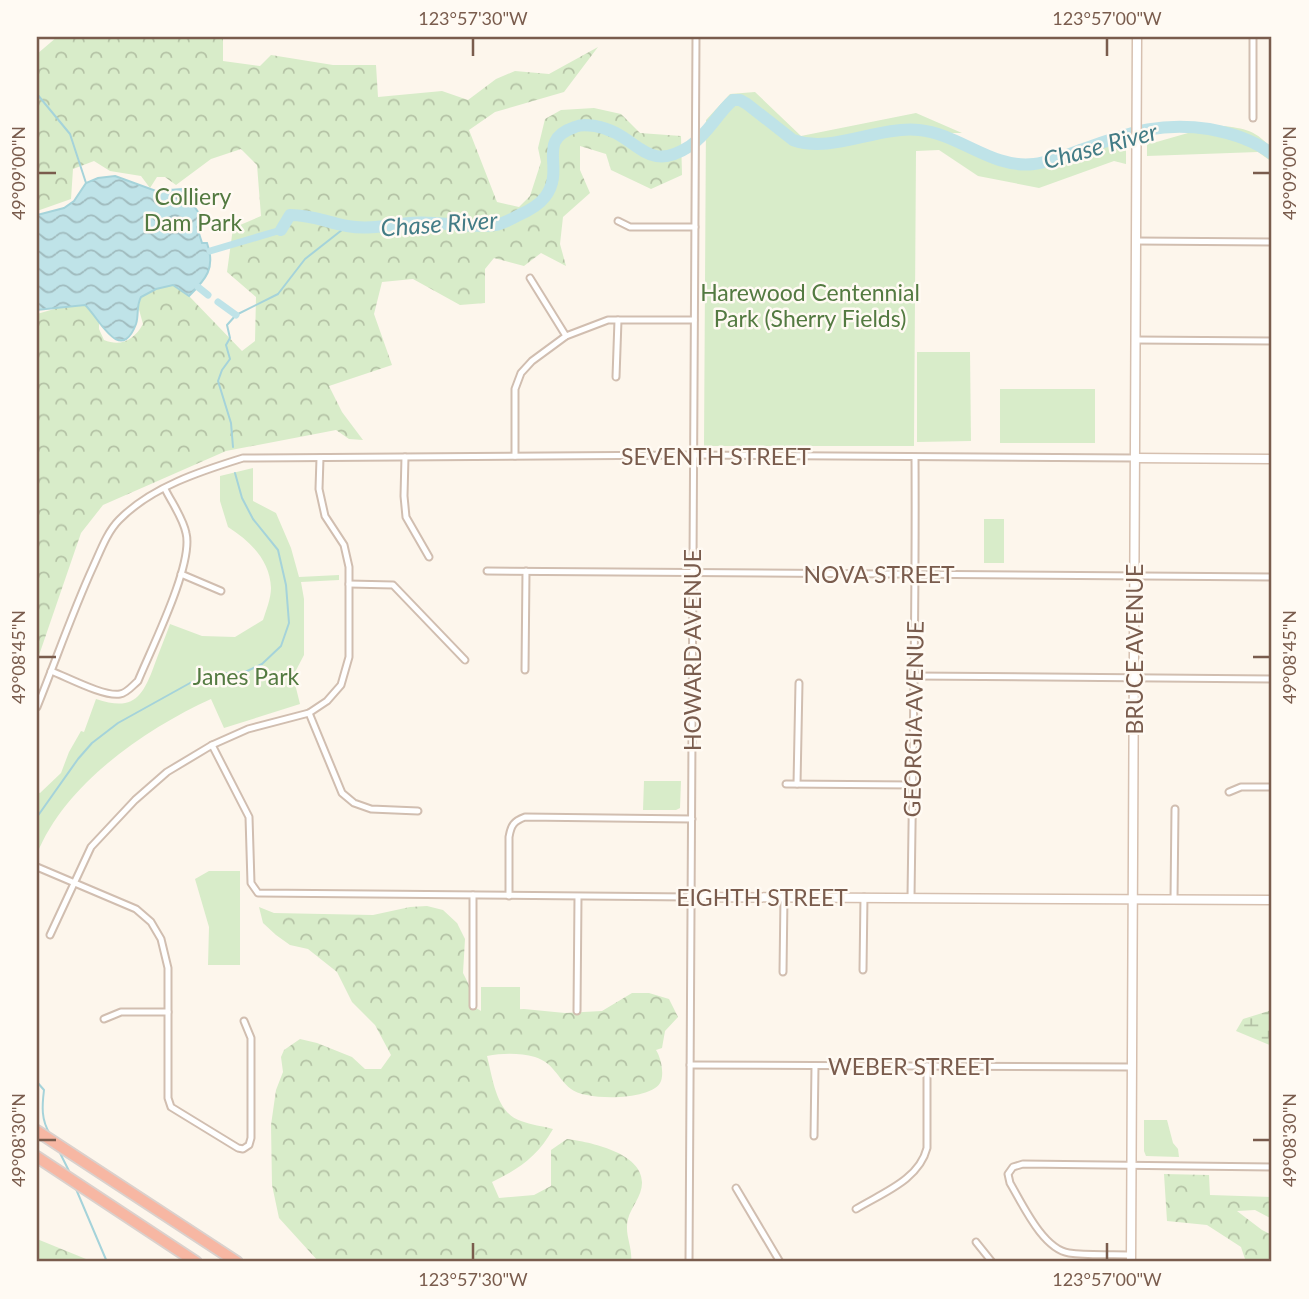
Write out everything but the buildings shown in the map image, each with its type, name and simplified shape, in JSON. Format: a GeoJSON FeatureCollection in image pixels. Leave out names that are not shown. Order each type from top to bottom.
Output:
{"type":"FeatureCollection","features":[{"type":"Feature","properties":{"kind":"highway"},"geometry":{"type":"LineString","coordinates":[[37,1131],[198,1239],[237,1262]]}},
{"type":"Feature","properties":{"kind":"highway"},"geometry":{"type":"LineString","coordinates":[[37,1157],[196,1262]]}},
{"type":"Feature","properties":{"kind":"street","name":"HOWARD AVENUE"},"geometry":{"type":"LineString","coordinates":[[689,1262],[696,37]]}},
{"type":"Feature","properties":{"kind":"street","name":"BRUCE AVENUE"},"geometry":{"type":"LineString","coordinates":[[1131,1258],[1137,37]]}},
{"type":"Feature","properties":{"kind":"street"},"geometry":{"type":"LineString","coordinates":[[1253,37],[1253,118]]}},
{"type":"Feature","properties":{"kind":"street"},"geometry":{"type":"LineString","coordinates":[[618,221],[630,227],[695,227]]}},
{"type":"Feature","properties":{"kind":"street"},"geometry":{"type":"LineString","coordinates":[[1136,241],[1272,242]]}},
{"type":"Feature","properties":{"kind":"street"},"geometry":{"type":"LineString","coordinates":[[530,278],[566,336]]}},
{"type":"Feature","properties":{"kind":"street"},"geometry":{"type":"LineString","coordinates":[[515,456],[516,389],[521,373],[532,361],[566,336],[608,320],[694,320]]}},
{"type":"Feature","properties":{"kind":"street"},"geometry":{"type":"LineString","coordinates":[[616,377],[618,320]]}},
{"type":"Feature","properties":{"kind":"street"},"geometry":{"type":"LineString","coordinates":[[1136,340],[1272,341]]}},
{"type":"Feature","properties":{"kind":"street","name":"SEVENTH STREET"},"geometry":{"type":"LineString","coordinates":[[37,707],[69,619],[117,522],[135,506],[165,489],[197,473],[243,458],[694,455],[1272,459]]}},
{"type":"Feature","properties":{"kind":"street"},"geometry":{"type":"LineString","coordinates":[[405,457],[404,496],[407,517],[429,557]]}},
{"type":"Feature","properties":{"kind":"street","name":"GEORGIA AVENUE"},"geometry":{"type":"LineString","coordinates":[[911,898],[915,457]]}},
{"type":"Feature","properties":{"kind":"street"},"geometry":{"type":"LineString","coordinates":[[51,935],[91,848],[135,800],[167,772],[212,745],[248,729],[309,713],[327,701],[341,685],[348,667],[349,568],[344,545],[325,516],[319,489],[320,458]]}},
{"type":"Feature","properties":{"kind":"street"},"geometry":{"type":"LineString","coordinates":[[51,671],[108,694],[120,694],[138,681],[181,574],[188,547],[186,531],[165,489]]}},
{"type":"Feature","properties":{"kind":"street","name":"NOVA STREET"},"geometry":{"type":"LineString","coordinates":[[486,571],[1272,577]]}},
{"type":"Feature","properties":{"kind":"street"},"geometry":{"type":"LineString","coordinates":[[525,670],[526,571]]}},
{"type":"Feature","properties":{"kind":"street"},"geometry":{"type":"LineString","coordinates":[[181,574],[221,591]]}},
{"type":"Feature","properties":{"kind":"street"},"geometry":{"type":"LineString","coordinates":[[349,584],[393,585],[465,660]]}},
{"type":"Feature","properties":{"kind":"street"},"geometry":{"type":"LineString","coordinates":[[914,676],[1272,679]]}},
{"type":"Feature","properties":{"kind":"street"},"geometry":{"type":"LineString","coordinates":[[797,784],[799,684]]}},
{"type":"Feature","properties":{"kind":"street"},"geometry":{"type":"LineString","coordinates":[[309,713],[342,793],[354,803],[371,809],[418,811]]}},
{"type":"Feature","properties":{"kind":"street","name":"EIGHTH STREET"},"geometry":{"type":"LineString","coordinates":[[212,745],[249,817],[250,879],[253,888],[265,894],[1272,900]]}},
{"type":"Feature","properties":{"kind":"street"},"geometry":{"type":"LineString","coordinates":[[786,783],[912,785]]}},
{"type":"Feature","properties":{"kind":"street"},"geometry":{"type":"LineString","coordinates":[[1229,792],[1241,787],[1272,787]]}},
{"type":"Feature","properties":{"kind":"street"},"geometry":{"type":"LineString","coordinates":[[1174,899],[1175,809]]}},
{"type":"Feature","properties":{"kind":"street"},"geometry":{"type":"LineString","coordinates":[[509,896],[510,828],[518,819],[692,819]]}},
{"type":"Feature","properties":{"kind":"street"},"geometry":{"type":"LineString","coordinates":[[37,867],[136,909],[151,922],[161,939],[168,968],[168,1098],[171,1107],[238,1149],[247,1148],[251,1139],[251,1038],[244,1021]]}},
{"type":"Feature","properties":{"kind":"street"},"geometry":{"type":"LineString","coordinates":[[473,895],[473,1006]]}},
{"type":"Feature","properties":{"kind":"street"},"geometry":{"type":"LineString","coordinates":[[577,1011],[578,897]]}},
{"type":"Feature","properties":{"kind":"street"},"geometry":{"type":"LineString","coordinates":[[783,897],[783,972]]}},
{"type":"Feature","properties":{"kind":"street"},"geometry":{"type":"LineString","coordinates":[[863,970],[864,897]]}},
{"type":"Feature","properties":{"kind":"street"},"geometry":{"type":"LineString","coordinates":[[104,1019],[121,1012],[168,1012]]}},
{"type":"Feature","properties":{"kind":"street","name":"WEBER STREET"},"geometry":{"type":"LineString","coordinates":[[690,1065],[1132,1067]]}},
{"type":"Feature","properties":{"kind":"street"},"geometry":{"type":"LineString","coordinates":[[814,1136],[815,1066]]}},
{"type":"Feature","properties":{"kind":"street"},"geometry":{"type":"LineString","coordinates":[[856,1209],[916,1172],[924,1160],[927,1148],[927,1066]]}},
{"type":"Feature","properties":{"kind":"street"},"geometry":{"type":"LineString","coordinates":[[1131,1258],[1069,1253],[1047,1242],[1010,1183],[1008,1174],[1013,1167],[1023,1164],[1131,1164],[1272,1167]]}},
{"type":"Feature","properties":{"kind":"street"},"geometry":{"type":"LineString","coordinates":[[736,1188],[780,1262]]}},
{"type":"Feature","properties":{"kind":"street"},"geometry":{"type":"LineString","coordinates":[[976,1242],[992,1262]]}},
{"type":"Feature","properties":{"kind":"green space","name":"Colliery Dam Park"},"geometry":{"type":"Polygon","coordinates":[[[57,37],[223,37],[223,61],[260,66],[271,55],[333,65],[376,65],[378,97],[442,91],[468,100],[496,79],[515,71],[549,74],[598,47],[564,92],[495,112],[469,130],[497,202],[519,207],[530,196],[541,162],[538,148],[545,119],[561,110],[594,108],[621,114],[640,133],[681,136],[682,175],[651,189],[611,170],[606,154],[580,146],[580,170],[590,193],[563,217],[560,244],[566,266],[541,253],[524,266],[494,258],[485,269],[485,303],[460,305],[413,279],[382,282],[374,314],[392,365],[329,386],[342,412],[363,440],[349,439],[336,430],[226,451],[103,505],[81,533],[37,661],[37,314],[61,307],[85,305],[99,321],[104,340],[116,343],[126,341],[136,334],[143,324],[138,306],[141,297],[156,289],[174,285],[189,296],[242,351],[255,341],[256,297],[227,272],[233,228],[261,216],[257,165],[241,149],[211,159],[176,185],[165,177],[157,177],[150,188],[141,176],[110,171],[94,161],[73,169],[71,199],[37,211],[37,54],[57,37]]]}},
{"type":"Feature","properties":{"kind":"green space","name":"Harewood Centennial Park (Sherry Fields)"},"geometry":{"type":"Polygon","coordinates":[[[755,92],[801,136],[916,113],[962,133],[949,133],[987,154],[1029,166],[1057,163],[1092,148],[1126,145],[1126,164],[1114,161],[1039,188],[978,176],[939,150],[916,151],[914,446],[704,446],[706,120],[730,94],[755,92]]]}},
{"type":"Feature","properties":{"kind":"green space"},"geometry":{"type":"Polygon","coordinates":[[[1216,125],[1240,128],[1258,136],[1272,148],[1272,162],[1258,152],[1147,156],[1147,142],[1153,143],[1216,125]]]}},
{"type":"Feature","properties":{"kind":"green space"},"geometry":{"type":"Polygon","coordinates":[[[917,352],[970,352],[971,441],[917,442],[917,352]]]}},
{"type":"Feature","properties":{"kind":"green space"},"geometry":{"type":"Polygon","coordinates":[[[1000,389],[1095,389],[1095,443],[1000,443],[1000,389]]]}},
{"type":"Feature","properties":{"kind":"green space","name":"Janes Park"},"geometry":{"type":"Polygon","coordinates":[[[253,468],[253,501],[276,513],[291,548],[299,577],[339,575],[339,580],[301,582],[304,599],[304,655],[293,676],[300,704],[224,728],[211,699],[186,711],[134,743],[87,782],[50,828],[37,854],[37,792],[40,793],[61,773],[69,752],[81,731],[84,732],[96,699],[119,704],[127,703],[140,694],[150,677],[170,624],[202,636],[235,637],[263,620],[271,592],[267,569],[251,545],[228,527],[220,501],[220,476],[253,468]]]}},
{"type":"Feature","properties":{"kind":"green space"},"geometry":{"type":"Polygon","coordinates":[[[984,519],[1004,519],[1004,563],[984,563],[984,519]]]}},
{"type":"Feature","properties":{"kind":"green space"},"geometry":{"type":"Polygon","coordinates":[[[644,781],[681,781],[680,808],[643,810],[644,781]]]}},
{"type":"Feature","properties":{"kind":"green space"},"geometry":{"type":"Polygon","coordinates":[[[209,871],[240,871],[240,965],[208,965],[209,927],[195,879],[209,871]]]}},
{"type":"Feature","properties":{"kind":"green space"},"geometry":{"type":"Polygon","coordinates":[[[427,906],[443,910],[457,923],[465,939],[463,973],[471,989],[473,1006],[481,1011],[602,1011],[632,993],[649,993],[669,999],[678,1017],[665,1031],[662,1048],[656,1050],[662,1065],[661,1081],[656,1088],[646,1092],[619,1097],[590,1096],[571,1089],[551,1067],[535,1057],[511,1054],[487,1056],[497,1094],[506,1111],[521,1121],[553,1129],[527,1161],[492,1182],[499,1198],[534,1195],[551,1186],[551,1150],[567,1139],[614,1151],[634,1164],[642,1183],[627,1225],[631,1262],[319,1262],[279,1218],[272,1185],[271,1125],[276,1090],[283,1072],[281,1057],[284,1050],[300,1039],[352,1057],[365,1069],[381,1069],[391,1055],[375,1025],[352,1002],[337,972],[308,949],[290,945],[276,935],[263,923],[259,907],[274,913],[373,915],[427,906]]]}},
{"type":"Feature","properties":{"kind":"green space"},"geometry":{"type":"Polygon","coordinates":[[[481,987],[520,987],[520,1011],[481,1011],[481,987]]]}},
{"type":"Feature","properties":{"kind":"green space"},"geometry":{"type":"Polygon","coordinates":[[[1272,1010],[1272,1046],[1236,1031],[1243,1019],[1272,1010]]]}},
{"type":"Feature","properties":{"kind":"green space"},"geometry":{"type":"Polygon","coordinates":[[[1144,1120],[1167,1120],[1179,1157],[1146,1156],[1144,1120]]]}},
{"type":"Feature","properties":{"kind":"green space"},"geometry":{"type":"Polygon","coordinates":[[[1164,1174],[1209,1175],[1210,1195],[1272,1197],[1272,1219],[1255,1210],[1237,1211],[1272,1235],[1272,1262],[1246,1262],[1241,1247],[1207,1225],[1167,1221],[1164,1174]]]}},
{"type":"Feature","properties":{"kind":"green space"},"geometry":{"type":"Polygon","coordinates":[[[37,1239],[86,1259],[93,1262],[37,1262],[37,1239]]]}},
{"type":"Feature","properties":{"kind":"water"},"geometry":{"type":"Polygon","coordinates":[[[115,176],[156,191],[182,189],[203,219],[197,227],[202,243],[207,243],[210,252],[208,272],[189,296],[173,285],[156,289],[141,297],[136,324],[130,336],[123,340],[109,334],[85,305],[37,310],[37,215],[64,208],[74,201],[86,183],[115,176]]]}},
{"type":"Feature","properties":{"kind":"waterway"},"geometry":{"type":"LineString","coordinates":[[37,94],[70,134],[86,183]]}},
{"type":"Feature","properties":{"kind":"waterway","name":"Chase River"},"geometry":{"type":"LineString","coordinates":[[281,230],[290,215],[363,227],[421,222],[474,226],[498,224],[530,210],[545,197],[553,176],[553,148],[563,133],[580,125],[595,126],[622,136],[651,155],[662,157],[690,146],[733,100],[747,104],[793,140],[808,143],[823,144],[887,132],[919,130],[948,138],[1004,161],[1034,164],[1143,130],[1191,127],[1234,135],[1272,154]]}},
{"type":"Feature","properties":{"kind":"waterway"},"geometry":{"type":"LineString","coordinates":[[233,447],[231,423],[218,381],[230,359],[226,345],[230,338],[227,325],[236,315],[278,294],[305,259],[347,226]]}},
{"type":"Feature","properties":{"kind":"waterway","name":"Chase River"},"geometry":{"type":"LineString","coordinates":[[210,251],[281,230]]}},
{"type":"Feature","properties":{"kind":"waterway"},"geometry":{"type":"LineString","coordinates":[[198,287],[208,295]]}},
{"type":"Feature","properties":{"kind":"waterway"},"geometry":{"type":"LineString","coordinates":[[218,302],[236,315]]}},
{"type":"Feature","properties":{"kind":"waterway"},"geometry":{"type":"LineString","coordinates":[[37,817],[78,759],[92,743],[118,723],[190,683],[218,674],[245,672],[262,664],[281,646],[289,623],[286,585],[278,550],[253,519],[242,498],[235,473]]}},
{"type":"Feature","properties":{"kind":"waterway"},"geometry":{"type":"LineString","coordinates":[[37,1082],[44,1090],[43,1113],[50,1134]]}},
{"type":"Feature","properties":{"kind":"waterway"},"geometry":{"type":"LineString","coordinates":[[59,1151],[69,1171]]}},
{"type":"Feature","properties":{"kind":"waterway"},"geometry":{"type":"LineString","coordinates":[[76,1189],[107,1262]]}}]}
